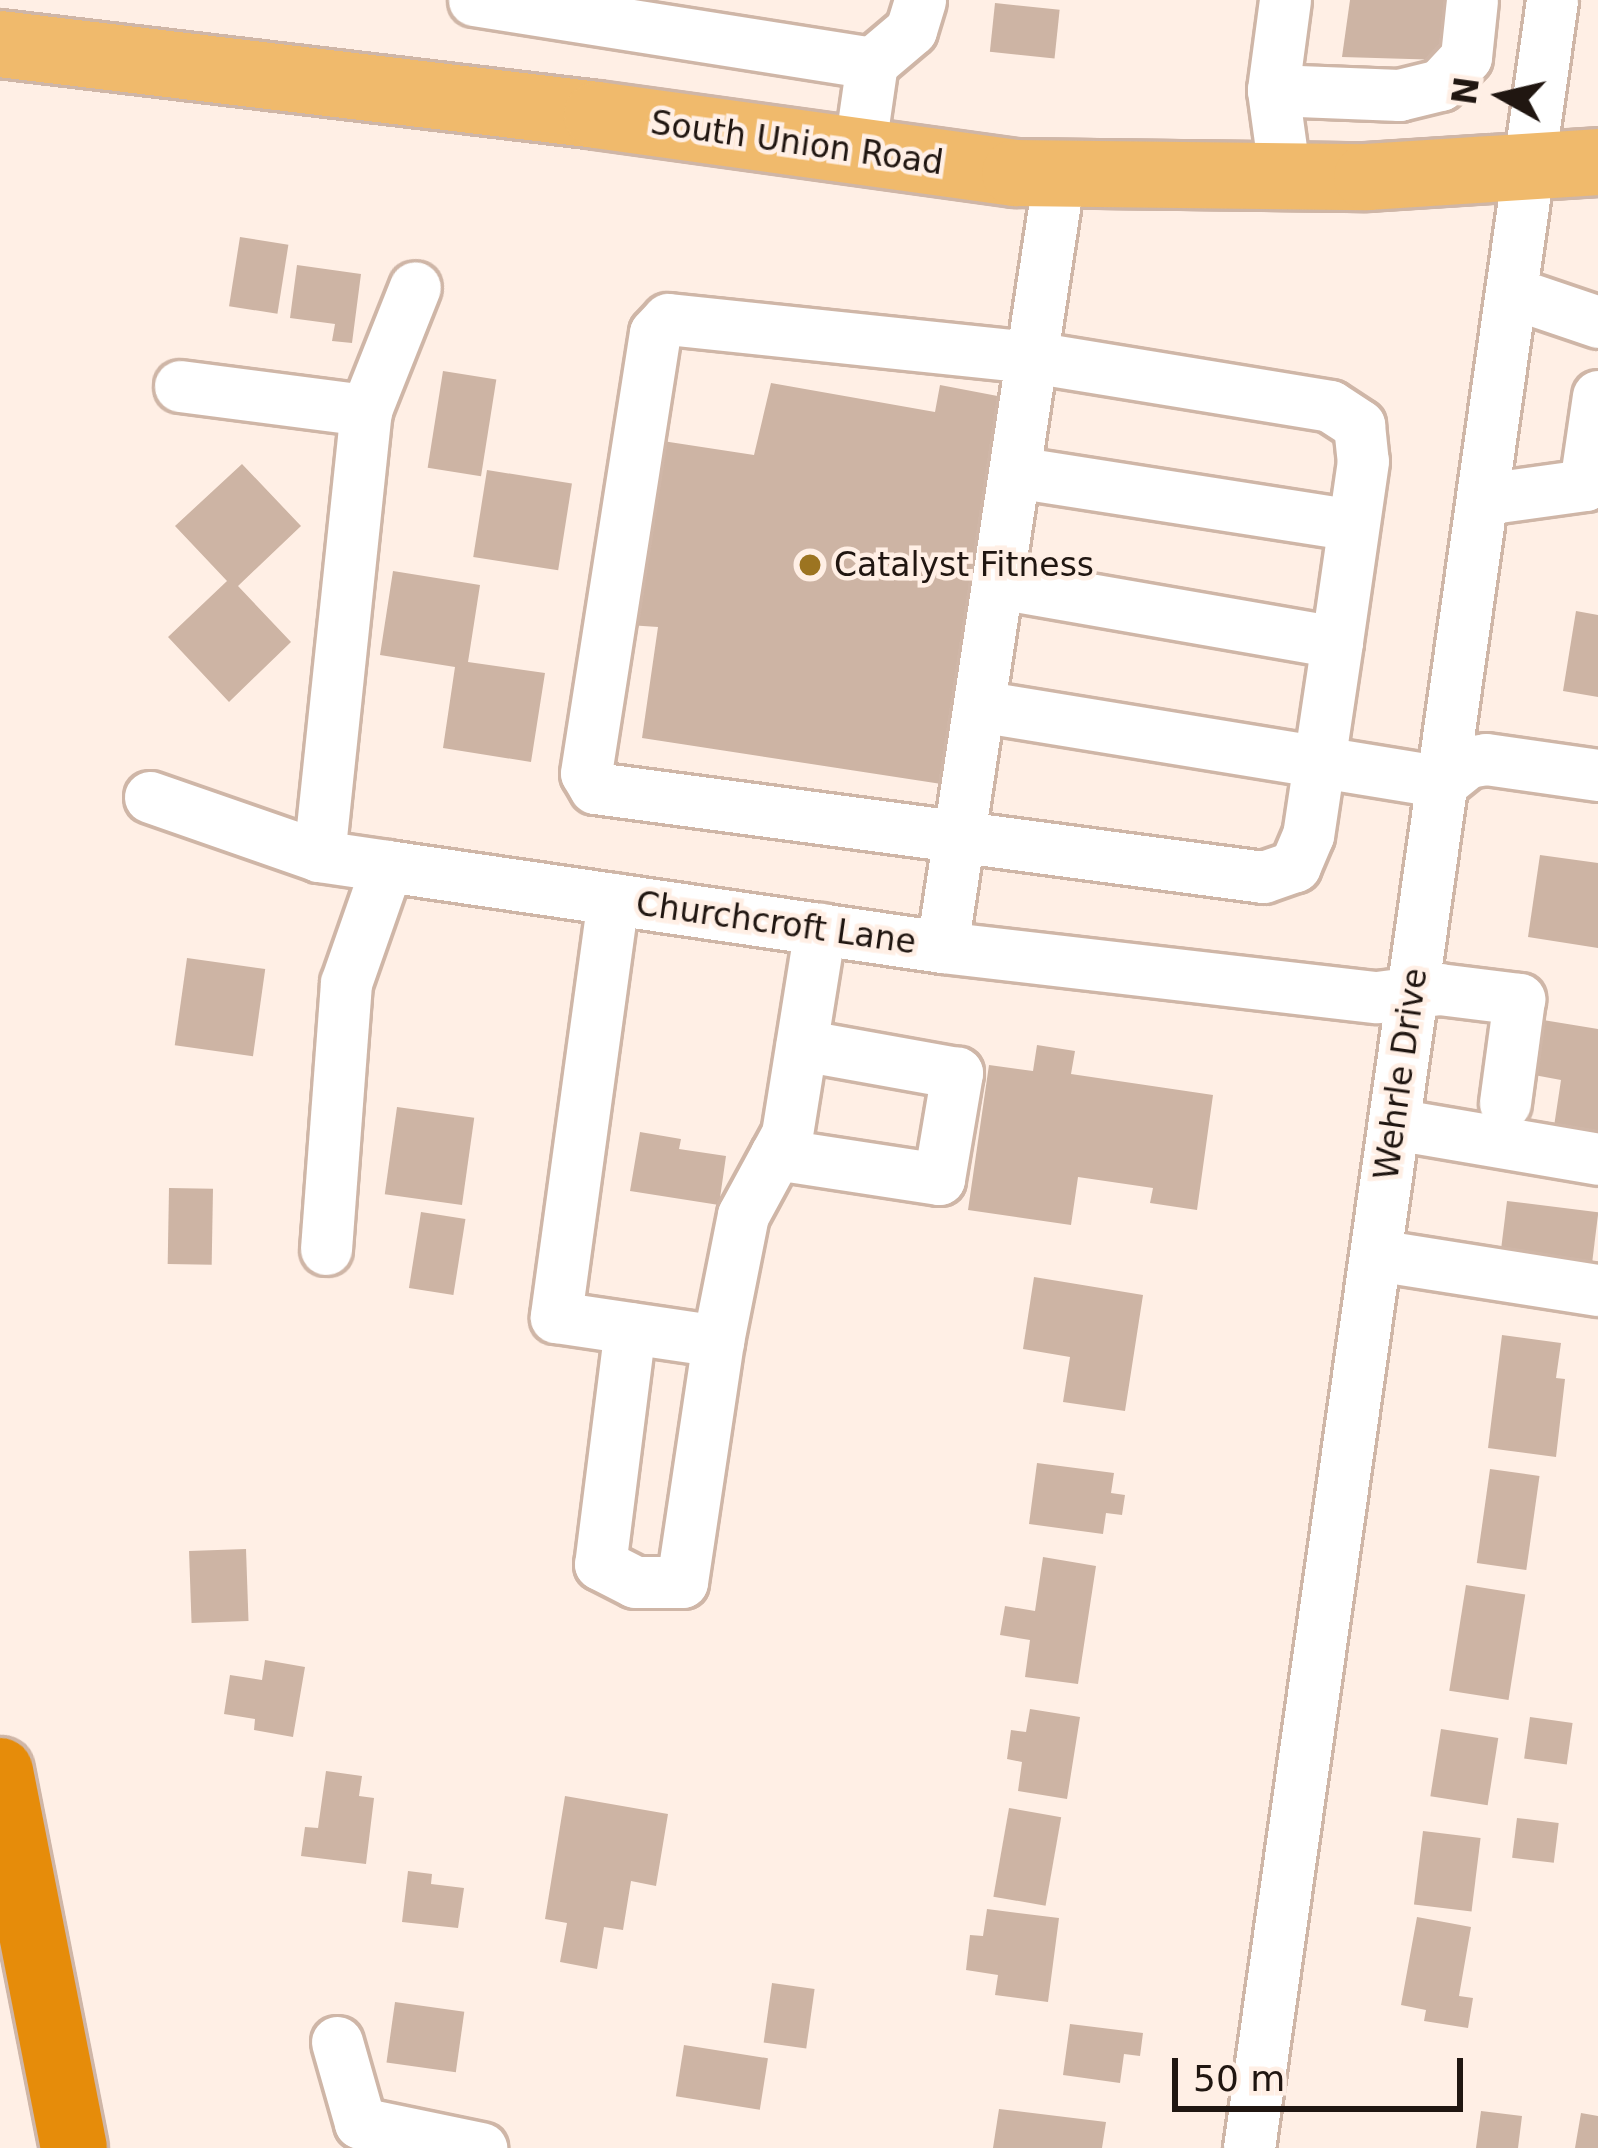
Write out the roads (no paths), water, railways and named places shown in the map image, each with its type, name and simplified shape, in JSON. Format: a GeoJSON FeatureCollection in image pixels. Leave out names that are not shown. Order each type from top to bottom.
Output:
{"type":"FeatureCollection","features":[{"type":"Feature","properties":{"kind":"highway"},"geometry":{"type":"LineString","coordinates":[[0,1771],[74,2148]]}},
{"type":"Feature","properties":{"kind":"highway"},"geometry":{"type":"LineString","coordinates":[[49,2012],[101,2148]]}},
{"type":"Feature","properties":{"kind":"main road","name":"South Union Road"},"geometry":{"type":"LineString","coordinates":[[0,44],[1060,175],[1285,178],[1598,162]]}},
{"type":"Feature","properties":{"kind":"street"},"geometry":{"type":"LineString","coordinates":[[473,0],[872,64]]}},
{"type":"Feature","properties":{"kind":"street"},"geometry":{"type":"LineString","coordinates":[[859,153],[872,64],[911,30],[920,0]]}},
{"type":"Feature","properties":{"kind":"street"},"geometry":{"type":"LineString","coordinates":[[1285,0],[1273,90],[1285,178]]}},
{"type":"Feature","properties":{"kind":"street"},"geometry":{"type":"LineString","coordinates":[[1273,90],[1399,95],[1440,85],[1466,57],[1472,0]]}},
{"type":"Feature","properties":{"kind":"street","name":"Wehrle Drive"},"geometry":{"type":"LineString","coordinates":[[1249,2148],[1552,0]]}},
{"type":"Feature","properties":{"kind":"street"},"geometry":{"type":"LineString","coordinates":[[943,947],[1060,175]]}},
{"type":"Feature","properties":{"kind":"street"},"geometry":{"type":"LineString","coordinates":[[319,856],[366,410],[415,286]]}},
{"type":"Feature","properties":{"kind":"street"},"geometry":{"type":"LineString","coordinates":[[1513,293],[1598,322]]}},
{"type":"Feature","properties":{"kind":"street"},"geometry":{"type":"LineString","coordinates":[[668,319],[1032,357],[1330,406],[1359,425],[1363,461],[1353,525],[1308,835],[1295,866],[1263,877],[595,788],[586,773],[655,333],[668,319]]}},
{"type":"Feature","properties":{"kind":"street"},"geometry":{"type":"LineString","coordinates":[[180,386],[366,410]]}},
{"type":"Feature","properties":{"kind":"street"},"geometry":{"type":"LineString","coordinates":[[1484,499],[1585,484],[1598,395]]}},
{"type":"Feature","properties":{"kind":"street"},"geometry":{"type":"LineString","coordinates":[[1015,472],[1353,525]]}},
{"type":"Feature","properties":{"kind":"street"},"geometry":{"type":"LineString","coordinates":[[998,583],[1336,642]]}},
{"type":"Feature","properties":{"kind":"street"},"geometry":{"type":"LineString","coordinates":[[979,706],[1443,782],[1468,762],[1486,759],[1598,776]]}},
{"type":"Feature","properties":{"kind":"street","name":"Churchcroft Lane"},"geometry":{"type":"LineString","coordinates":[[151,797],[319,856],[943,947],[1377,997],[1439,989],[1519,999],[1505,1103]]}},
{"type":"Feature","properties":{"kind":"street"},"geometry":{"type":"LineString","coordinates":[[326,1249],[346,983],[387,866]]}},
{"type":"Feature","properties":{"kind":"street"},"geometry":{"type":"LineString","coordinates":[[613,899],[556,1316],[718,1341]]}},
{"type":"Feature","properties":{"kind":"street"},"geometry":{"type":"LineString","coordinates":[[630,1328],[600,1564],[635,1582],[682,1582],[718,1341],[743,1215],[787,1134],[820,929]]}},
{"type":"Feature","properties":{"kind":"street"},"geometry":{"type":"LineString","coordinates":[[776,1154],[939,1179],[957,1073],[801,1045]]}},
{"type":"Feature","properties":{"kind":"street"},"geometry":{"type":"LineString","coordinates":[[1394,1124],[1598,1159]]}},
{"type":"Feature","properties":{"kind":"street"},"geometry":{"type":"LineString","coordinates":[[1376,1256],[1598,1290]]}},
{"type":"Feature","properties":{"kind":"street"},"geometry":{"type":"LineString","coordinates":[[337,2042],[360,2123],[481,2148]]}},
{"type":"Feature","properties":{"kind":"place","name":"Catalyst Fitness"},"geometry":{"type":"Point","coordinates":[810,565]}}]}
